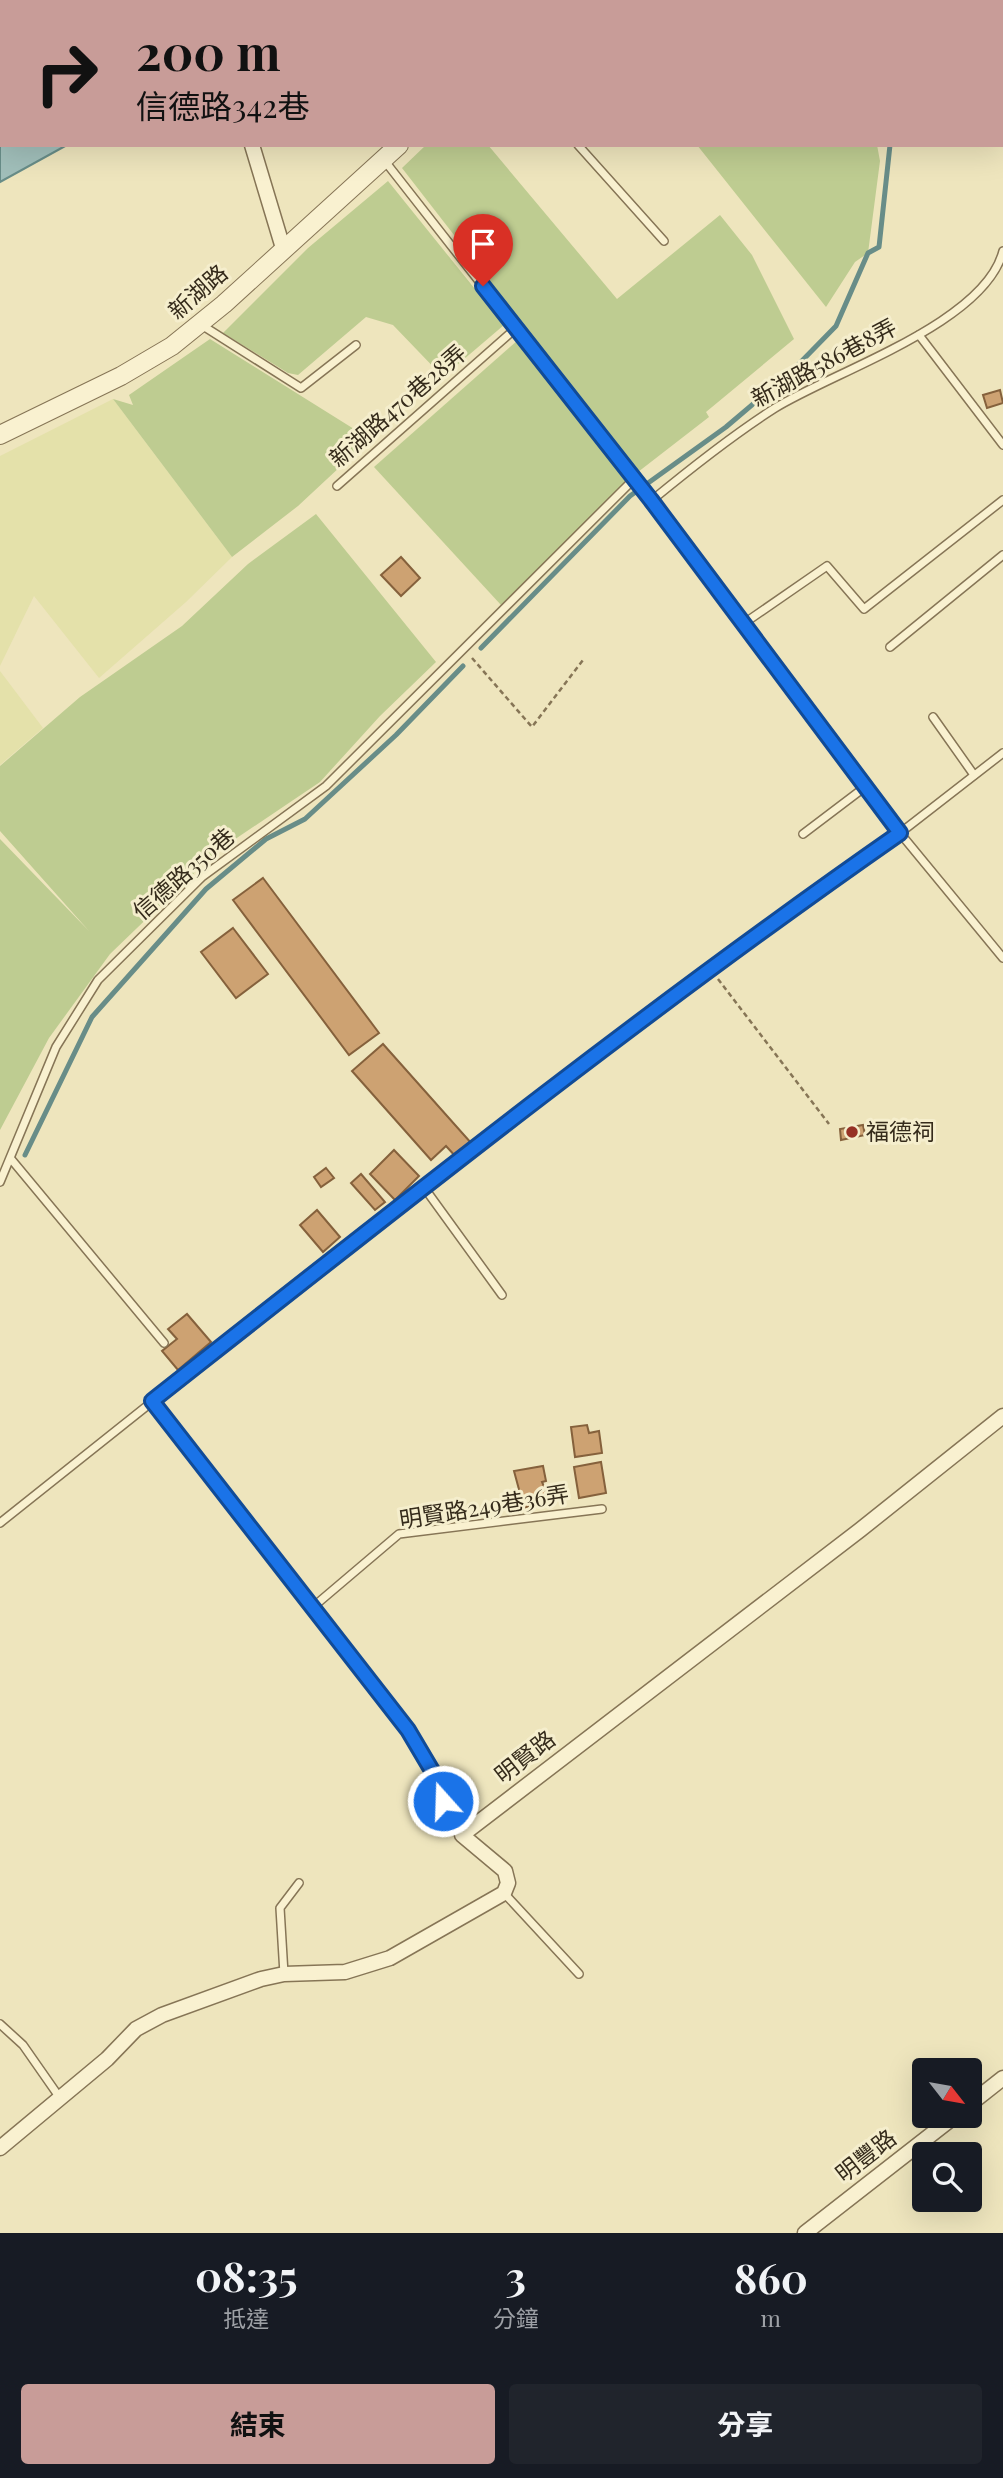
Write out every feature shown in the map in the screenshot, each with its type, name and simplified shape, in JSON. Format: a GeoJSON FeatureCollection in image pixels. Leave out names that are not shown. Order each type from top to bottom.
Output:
{"type":"FeatureCollection","features":[{"type":"Feature","properties":{"kind":"street"},"geometry":{"type":"LineString","coordinates":[[253,147],[283,248]]}},
{"type":"Feature","properties":{"kind":"street","name":"新湖路"},"geometry":{"type":"LineString","coordinates":[[0,435],[121,376],[172,346],[397,147]]}},
{"type":"Feature","properties":{"kind":"street","name":"明賢路"},"geometry":{"type":"LineString","coordinates":[[461,1835],[860,1530],[1003,1416]]}},
{"type":"Feature","properties":{"kind":"street"},"geometry":{"type":"LineString","coordinates":[[0,2148],[136,2029],[162,2015],[261,1979],[284,1974],[345,1972],[390,1958],[504,1893],[508,1883],[505,1871],[461,1835]]}},
{"type":"Feature","properties":{"kind":"street"},"geometry":{"type":"LineString","coordinates":[[982,2095],[1003,2078]]}},
{"type":"Feature","properties":{"kind":"street","name":"明豐路"},"geometry":{"type":"LineString","coordinates":[[805,2233],[940,2128]]}},
{"type":"Feature","properties":{"kind":"lane"},"geometry":{"type":"LineString","coordinates":[[580,147],[664,241]]}},
{"type":"Feature","properties":{"kind":"lane"},"geometry":{"type":"LineString","coordinates":[[383,159],[651,500],[900,833],[1003,958]]}},
{"type":"Feature","properties":{"kind":"lane","name":"新湖路586巷8弄"},"geometry":{"type":"LineString","coordinates":[[651,500],[730,436],[759,418],[919,335],[980,292],[1003,251]]}},
{"type":"Feature","properties":{"kind":"lane"},"geometry":{"type":"LineString","coordinates":[[200,324],[301,388],[356,345]]}},
{"type":"Feature","properties":{"kind":"lane","name":"新湖路470巷28弄"},"geometry":{"type":"LineString","coordinates":[[337,486],[516,328]]}},
{"type":"Feature","properties":{"kind":"lane"},"geometry":{"type":"LineString","coordinates":[[919,335],[1003,445]]}},
{"type":"Feature","properties":{"kind":"lane","name":"信德路350巷"},"geometry":{"type":"LineString","coordinates":[[0,1182],[56,1047],[98,980],[202,877],[326,786],[634,479]]}},
{"type":"Feature","properties":{"kind":"lane"},"geometry":{"type":"LineString","coordinates":[[743,624],[827,566],[864,609],[1003,500]]}},
{"type":"Feature","properties":{"kind":"lane"},"geometry":{"type":"LineString","coordinates":[[890,647],[1003,555]]}},
{"type":"Feature","properties":{"kind":"lane"},"geometry":{"type":"LineString","coordinates":[[933,716],[974,775]]}},
{"type":"Feature","properties":{"kind":"lane"},"geometry":{"type":"LineString","coordinates":[[0,1522],[423,1186],[710,969],[900,833],[1003,753]]}},
{"type":"Feature","properties":{"kind":"lane"},"geometry":{"type":"LineString","coordinates":[[803,834],[865,787]]}},
{"type":"Feature","properties":{"kind":"lane"},"geometry":{"type":"LineString","coordinates":[[11,1159],[164,1343]]}},
{"type":"Feature","properties":{"kind":"lane"},"geometry":{"type":"LineString","coordinates":[[423,1186],[502,1294]]}},
{"type":"Feature","properties":{"kind":"lane"},"geometry":{"type":"LineString","coordinates":[[152,1401],[408,1730],[434,1774],[443,1801],[461,1835]]}},
{"type":"Feature","properties":{"kind":"lane","name":"明賢路249巷36弄"},"geometry":{"type":"LineString","coordinates":[[313,1607],[398,1534],[602,1509]]}},
{"type":"Feature","properties":{"kind":"lane"},"geometry":{"type":"LineString","coordinates":[[284,1974],[280,1908],[299,1883]]}},
{"type":"Feature","properties":{"kind":"lane"},"geometry":{"type":"LineString","coordinates":[[504,1893],[579,1974]]}},
{"type":"Feature","properties":{"kind":"lane"},"geometry":{"type":"LineString","coordinates":[[0,2024],[23,2045],[60,2098]]}},
{"type":"Feature","properties":{"kind":"path"},"geometry":{"type":"LineString","coordinates":[[463,647],[532,727],[583,660]]}},
{"type":"Feature","properties":{"kind":"path"},"geometry":{"type":"LineString","coordinates":[[710,969],[829,1124]]}},
{"type":"Feature","properties":{"kind":"shaded area"},"geometry":{"type":"Polygon","coordinates":[[[113,399],[232,557],[186,602],[99,678],[34,596],[0,666],[0,456],[113,399]]]}},
{"type":"Feature","properties":{"kind":"shaded area"},"geometry":{"type":"Polygon","coordinates":[[[0,671],[43,728],[0,765],[0,671]]]}},
{"type":"Feature","properties":{"kind":"green space"},"geometry":{"type":"Polygon","coordinates":[[[424,147],[490,147],[617,299],[720,215],[752,255],[794,339],[706,412],[709,417],[638,472],[402,168],[424,147]]]}},
{"type":"Feature","properties":{"kind":"green space"},"geometry":{"type":"Polygon","coordinates":[[[699,147],[877,147],[880,161],[868,253],[855,262],[826,307],[699,147]]]}},
{"type":"Feature","properties":{"kind":"green space"},"geometry":{"type":"Polygon","coordinates":[[[388,181],[504,325],[443,377],[393,325],[366,317],[298,375],[288,373],[223,333],[308,248],[388,181]]]}},
{"type":"Feature","properties":{"kind":"green space"},"geometry":{"type":"Polygon","coordinates":[[[210,339],[370,439],[298,506],[232,557],[113,399],[133,405],[129,395],[210,339]]]}},
{"type":"Feature","properties":{"kind":"green space"},"geometry":{"type":"Polygon","coordinates":[[[518,340],[628,482],[501,605],[374,467],[518,340]]]}},
{"type":"Feature","properties":{"kind":"green space"},"geometry":{"type":"Polygon","coordinates":[[[316,514],[436,662],[380,716],[320,782],[216,852],[110,954],[49,1038],[0,1130],[0,839],[89,931],[0,831],[0,766],[80,697],[182,626],[248,564],[316,514]]]}},
{"type":"Feature","properties":{"kind":"water"},"geometry":{"type":"Polygon","coordinates":[[[0,147],[63,147],[0,182],[0,147]]]}},
{"type":"Feature","properties":{"kind":"building"},"geometry":{"type":"Polygon","coordinates":[[[1000,390],[1003,403],[987,408],[983,395],[1000,390]]]}},
{"type":"Feature","properties":{"kind":"building"},"geometry":{"type":"Polygon","coordinates":[[[401,557],[420,578],[401,596],[381,575],[401,557]]]}},
{"type":"Feature","properties":{"kind":"building"},"geometry":{"type":"Polygon","coordinates":[[[263,878],[379,1033],[349,1055],[233,900],[263,878]]]}},
{"type":"Feature","properties":{"kind":"building"},"geometry":{"type":"Polygon","coordinates":[[[233,928],[268,974],[236,998],[201,952],[233,928]]]}},
{"type":"Feature","properties":{"kind":"building"},"geometry":{"type":"Polygon","coordinates":[[[383,1044],[472,1144],[457,1158],[446,1146],[431,1160],[352,1071],[383,1044]]]}},
{"type":"Feature","properties":{"kind":"building","name":"福德祠"},"geometry":{"type":"Polygon","coordinates":[[[863,1125],[865,1135],[841,1140],[840,1129],[863,1125]]]}},
{"type":"Feature","properties":{"kind":"building"},"geometry":{"type":"Polygon","coordinates":[[[394,1150],[419,1176],[395,1200],[370,1174],[394,1150]]]}},
{"type":"Feature","properties":{"kind":"building"},"geometry":{"type":"Polygon","coordinates":[[[326,1168],[334,1178],[321,1187],[314,1177],[326,1168]]]}},
{"type":"Feature","properties":{"kind":"building"},"geometry":{"type":"Polygon","coordinates":[[[361,1174],[385,1202],[375,1210],[351,1183],[361,1174]]]}},
{"type":"Feature","properties":{"kind":"building"},"geometry":{"type":"Polygon","coordinates":[[[317,1210],[340,1237],[323,1252],[300,1225],[317,1210]]]}},
{"type":"Feature","properties":{"kind":"building"},"geometry":{"type":"Polygon","coordinates":[[[187,1314],[211,1342],[178,1370],[162,1351],[177,1339],[168,1329],[187,1314]]]}},
{"type":"Feature","properties":{"kind":"building"},"geometry":{"type":"Polygon","coordinates":[[[587,1425],[589,1433],[599,1431],[602,1453],[575,1457],[571,1427],[587,1425]]]}},
{"type":"Feature","properties":{"kind":"building"},"geometry":{"type":"Polygon","coordinates":[[[601,1462],[606,1493],[579,1498],[574,1467],[601,1462]]]}},
{"type":"Feature","properties":{"kind":"building"},"geometry":{"type":"Polygon","coordinates":[[[543,1466],[546,1481],[542,1482],[548,1496],[542,1497],[543,1501],[524,1508],[514,1471],[543,1466]]]}},
{"type":"Feature","properties":{"kind":"waterway"},"geometry":{"type":"LineString","coordinates":[[481,648],[630,496],[726,427],[792,371],[836,326],[868,253],[879,247],[890,147]]}},
{"type":"Feature","properties":{"kind":"waterway"},"geometry":{"type":"LineString","coordinates":[[25,1155],[92,1017],[206,889],[266,839],[305,819],[396,735],[463,666]]}},
{"type":"Feature","properties":{"kind":"place","name":"福德祠"},"geometry":{"type":"Point","coordinates":[852,1132]}},
{"type":"Feature","properties":{"kind":"route"},"geometry":{"type":"LineString","coordinates":[[443,1801],[434,1774],[408,1730],[152,1401],[445,1170],[784,913],[900,833],[651,500],[483,286]]}}]}
